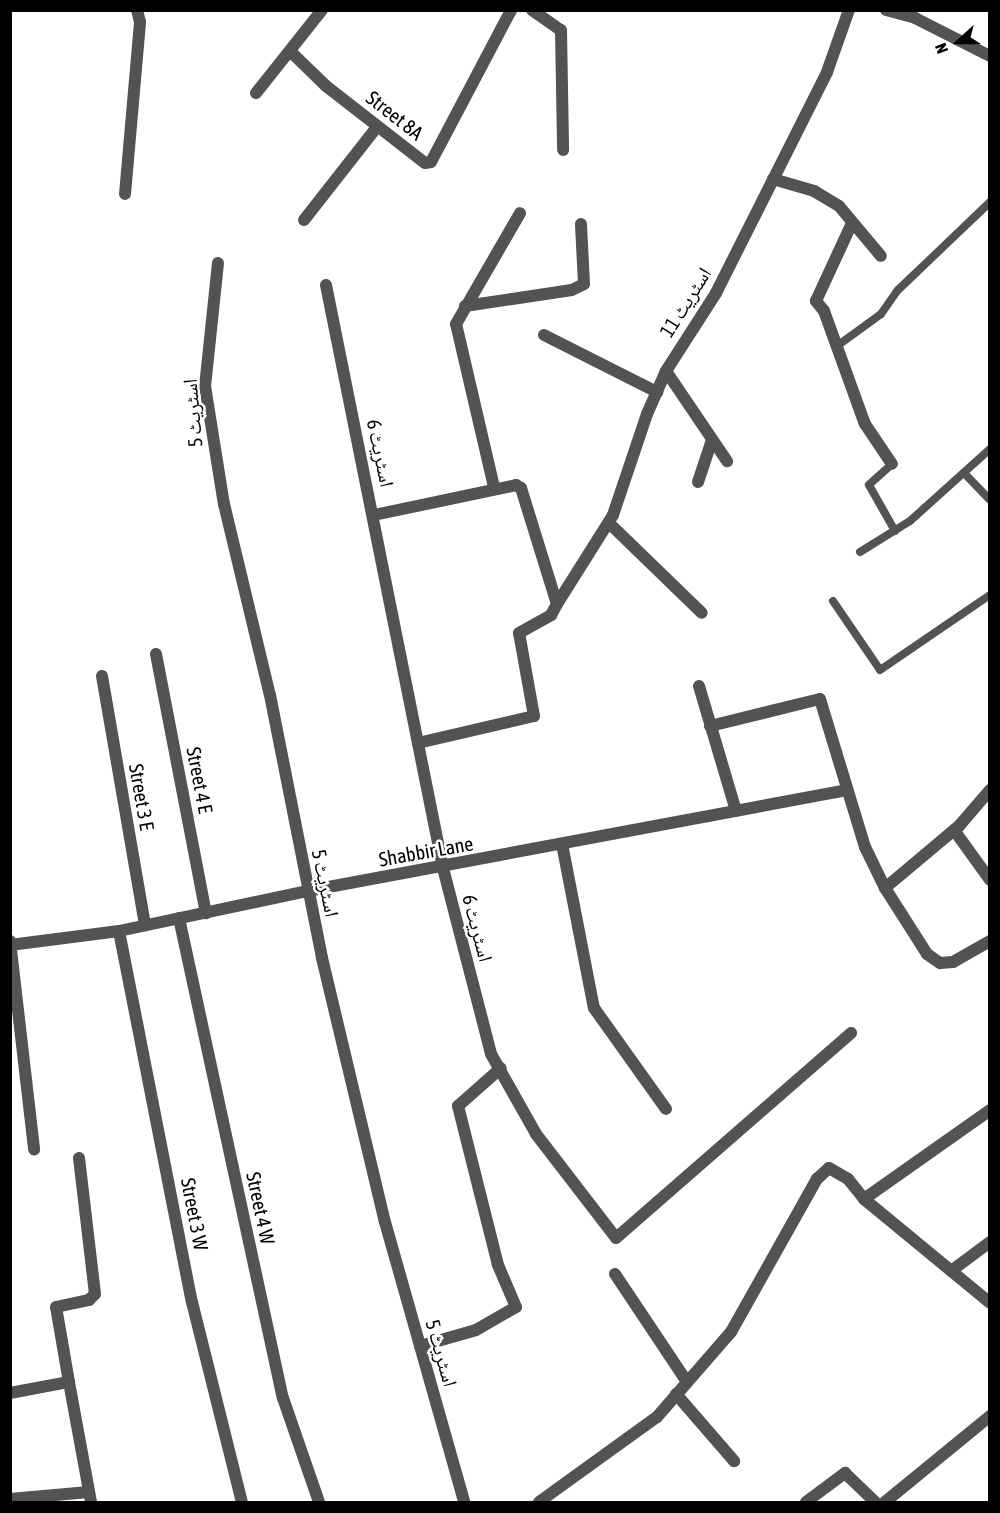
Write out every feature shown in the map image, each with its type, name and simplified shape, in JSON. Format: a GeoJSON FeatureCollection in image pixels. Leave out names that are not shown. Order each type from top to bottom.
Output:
{"type":"FeatureCollection","features":[{"type":"Feature","properties":{"kind":"street"},"geometry":{"type":"LineString","coordinates":[[125,194],[140,22],[137,10]]}},
{"type":"Feature","properties":{"kind":"street"},"geometry":{"type":"LineString","coordinates":[[256,93],[322,10]]}},
{"type":"Feature","properties":{"kind":"street","name":"Street 8A"},"geometry":{"type":"LineString","coordinates":[[290,51],[419,160],[431,162],[511,10]]}},
{"type":"Feature","properties":{"kind":"street"},"geometry":{"type":"LineString","coordinates":[[532,10],[561,30],[563,150]]}},
{"type":"Feature","properties":{"kind":"street","name":"اسٹریٹ 11"},"geometry":{"type":"LineString","coordinates":[[418,743],[534,716],[519,633],[551,615],[555,599],[609,523],[666,372],[716,292],[826,72],[849,10]]}},
{"type":"Feature","properties":{"kind":"street"},"geometry":{"type":"LineString","coordinates":[[886,10],[915,18],[990,56]]}},
{"type":"Feature","properties":{"kind":"street"},"geometry":{"type":"LineString","coordinates":[[304,220],[377,126]]}},
{"type":"Feature","properties":{"kind":"street"},"geometry":{"type":"LineString","coordinates":[[773,179],[828,198],[881,256]]}},
{"type":"Feature","properties":{"kind":"street"},"geometry":{"type":"LineString","coordinates":[[494,487],[456,324],[520,213]]}},
{"type":"Feature","properties":{"kind":"street"},"geometry":{"type":"LineString","coordinates":[[852,223],[816,301],[837,346],[865,423],[892,464]]}},
{"type":"Feature","properties":{"kind":"street"},"geometry":{"type":"LineString","coordinates":[[465,306],[572,290],[584,284],[581,224]]}},
{"type":"Feature","properties":{"kind":"street","name":"اسٹریٹ 5"},"geometry":{"type":"LineString","coordinates":[[218,262],[205,386],[213,445],[270,694],[307,891],[385,1222],[464,1503]]}},
{"type":"Feature","properties":{"kind":"street","name":"اسٹریٹ 6"},"geometry":{"type":"LineString","coordinates":[[326,285],[374,515],[443,868],[491,1054],[501,1068],[536,1134],[616,1238],[851,1033]]}},
{"type":"Feature","properties":{"kind":"street"},"geometry":{"type":"LineString","coordinates":[[544,336],[657,392]]}},
{"type":"Feature","properties":{"kind":"street"},"geometry":{"type":"LineString","coordinates":[[666,372],[727,460]]}},
{"type":"Feature","properties":{"kind":"street"},"geometry":{"type":"LineString","coordinates":[[698,482],[712,440]]}},
{"type":"Feature","properties":{"kind":"street"},"geometry":{"type":"LineString","coordinates":[[374,515],[510,484],[521,489],[555,599]]}},
{"type":"Feature","properties":{"kind":"street"},"geometry":{"type":"LineString","coordinates":[[609,523],[702,613]]}},
{"type":"Feature","properties":{"kind":"street","name":"Street 4 E"},"geometry":{"type":"LineString","coordinates":[[156,654],[206,913]]}},
{"type":"Feature","properties":{"kind":"street","name":"Street 3 E"},"geometry":{"type":"LineString","coordinates":[[102,676],[145,925]]}},
{"type":"Feature","properties":{"kind":"street"},"geometry":{"type":"LineString","coordinates":[[699,686],[736,811]]}},
{"type":"Feature","properties":{"kind":"street"},"geometry":{"type":"LineString","coordinates":[[711,726],[820,699],[865,847],[885,888],[927,954],[940,963],[953,962],[990,941]]}},
{"type":"Feature","properties":{"kind":"street","name":"Shabbir Lane"},"geometry":{"type":"LineString","coordinates":[[11,944],[119,931],[307,891],[443,868],[848,790]]}},
{"type":"Feature","properties":{"kind":"street"},"geometry":{"type":"LineString","coordinates":[[885,888],[954,830],[990,790]]}},
{"type":"Feature","properties":{"kind":"street"},"geometry":{"type":"LineString","coordinates":[[954,830],[990,880]]}},
{"type":"Feature","properties":{"kind":"street"},"geometry":{"type":"LineString","coordinates":[[562,844],[594,1008],[666,1109]]}},
{"type":"Feature","properties":{"kind":"street","name":"Street 4 W"},"geometry":{"type":"LineString","coordinates":[[179,918],[283,1398],[319,1503]]}},
{"type":"Feature","properties":{"kind":"street","name":"Street 3 W"},"geometry":{"type":"LineString","coordinates":[[119,931],[192,1302],[242,1503]]}},
{"type":"Feature","properties":{"kind":"street"},"geometry":{"type":"LineString","coordinates":[[11,944],[34,1150]]}},
{"type":"Feature","properties":{"kind":"street"},"geometry":{"type":"LineString","coordinates":[[420,1346],[476,1330],[516,1307],[498,1265],[458,1106],[501,1068]]}},
{"type":"Feature","properties":{"kind":"street"},"geometry":{"type":"LineString","coordinates":[[864,1199],[990,1110]]}},
{"type":"Feature","properties":{"kind":"street"},"geometry":{"type":"LineString","coordinates":[[10,1499],[90,1497],[56,1307],[89,1300],[95,1294],[79,1158]]}},
{"type":"Feature","properties":{"kind":"street"},"geometry":{"type":"LineString","coordinates":[[539,1503],[657,1417],[731,1332],[817,1179],[829,1168],[836,1171],[864,1199],[990,1303]]}},
{"type":"Feature","properties":{"kind":"street"},"geometry":{"type":"LineString","coordinates":[[951,1271],[990,1242]]}},
{"type":"Feature","properties":{"kind":"street"},"geometry":{"type":"LineString","coordinates":[[615,1274],[687,1382]]}},
{"type":"Feature","properties":{"kind":"street"},"geometry":{"type":"LineString","coordinates":[[10,1393],[69,1382]]}},
{"type":"Feature","properties":{"kind":"street"},"geometry":{"type":"LineString","coordinates":[[676,1394],[734,1461]]}},
{"type":"Feature","properties":{"kind":"street"},"geometry":{"type":"LineString","coordinates":[[885,1503],[990,1416]]}},
{"type":"Feature","properties":{"kind":"street"},"geometry":{"type":"LineString","coordinates":[[806,1503],[845,1473],[875,1503]]}},
{"type":"Feature","properties":{"kind":"lane"},"geometry":{"type":"LineString","coordinates":[[837,346],[881,314],[898,290],[990,202]]}},
{"type":"Feature","properties":{"kind":"lane"},"geometry":{"type":"LineString","coordinates":[[860,552],[895,531],[990,450]]}},
{"type":"Feature","properties":{"kind":"lane"},"geometry":{"type":"LineString","coordinates":[[892,464],[870,485],[895,531]]}},
{"type":"Feature","properties":{"kind":"lane"},"geometry":{"type":"LineString","coordinates":[[964,473],[990,500]]}},
{"type":"Feature","properties":{"kind":"lane"},"geometry":{"type":"LineString","coordinates":[[833,601],[880,670],[990,595]]}}]}
